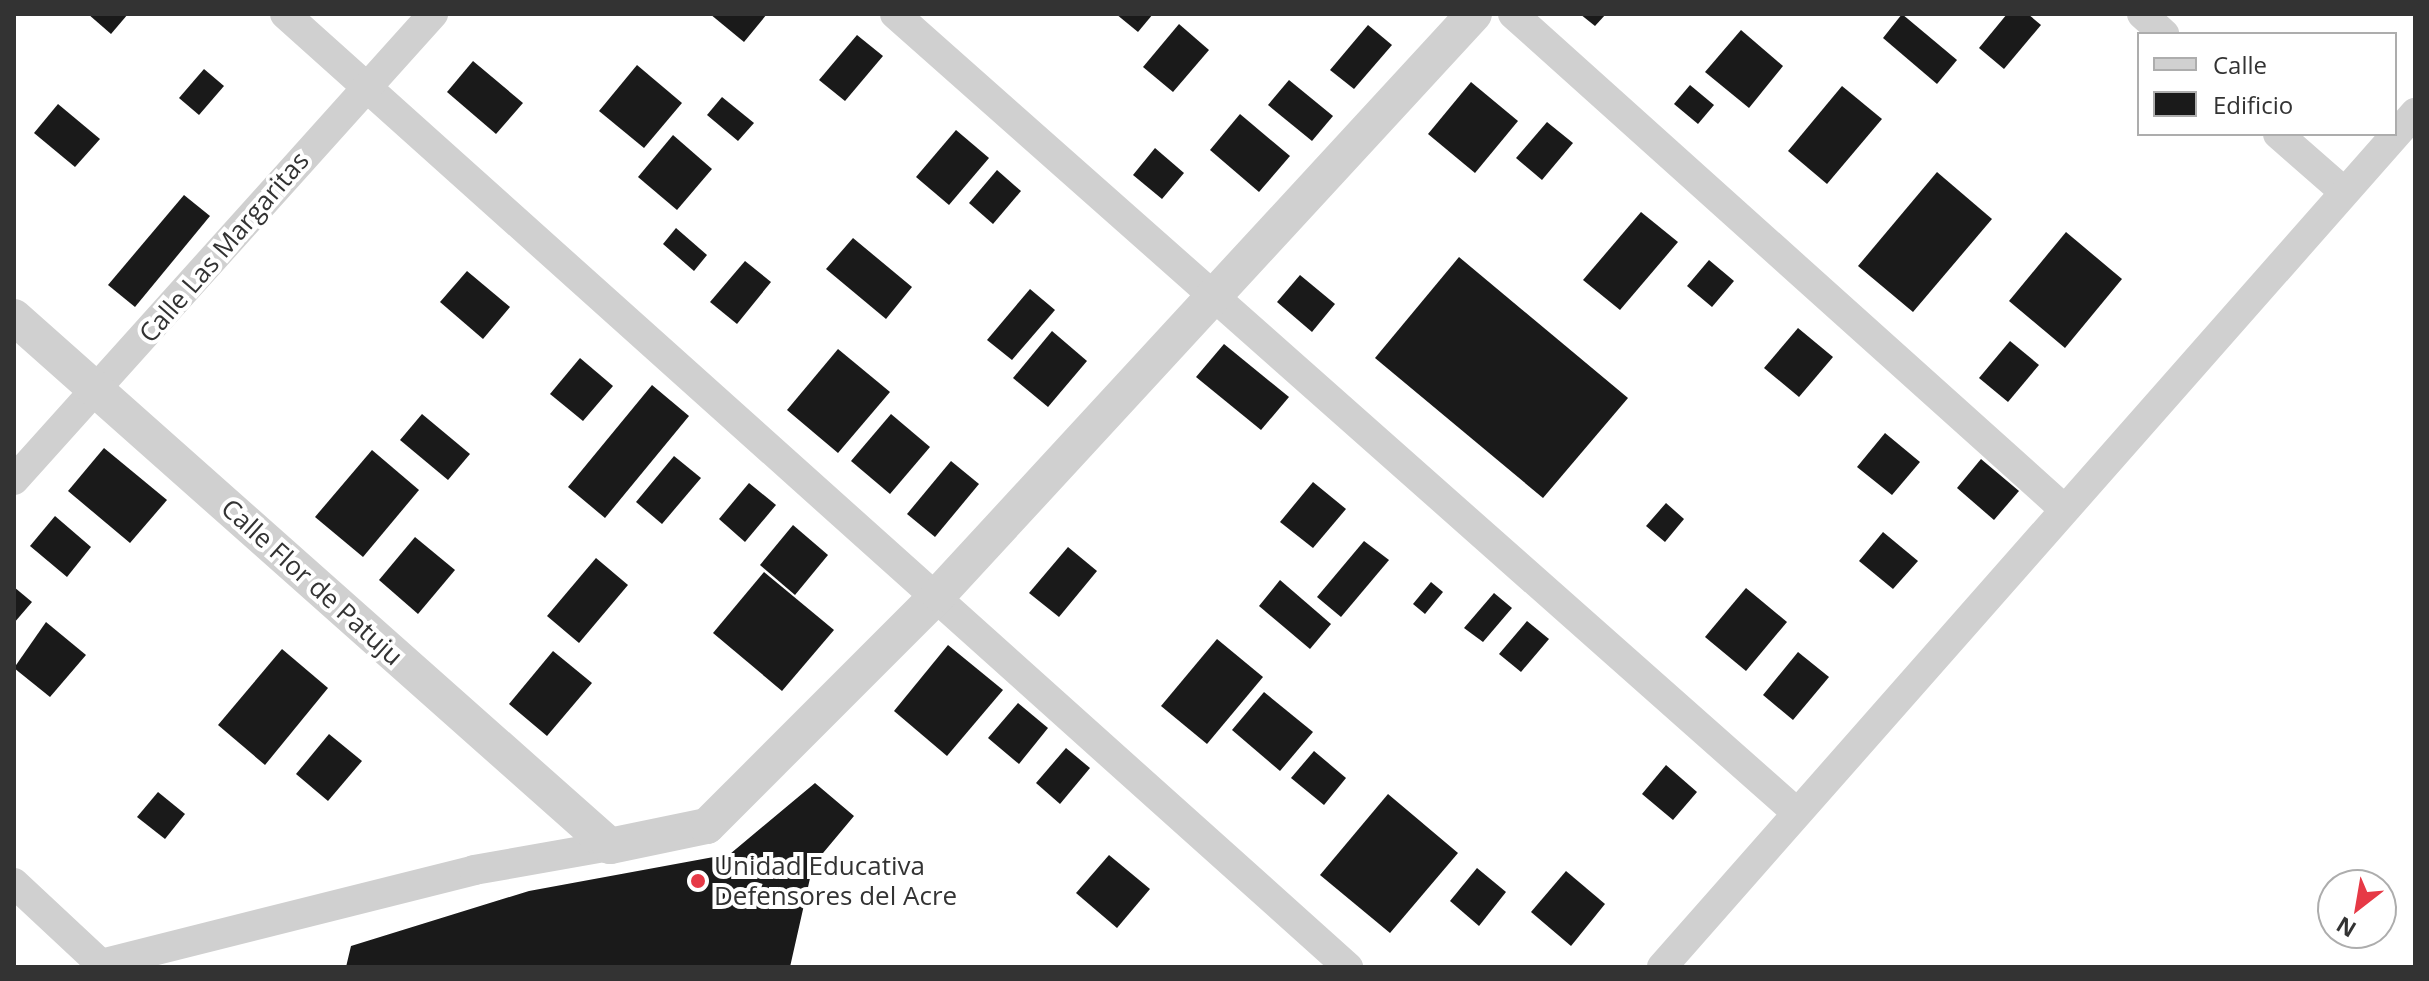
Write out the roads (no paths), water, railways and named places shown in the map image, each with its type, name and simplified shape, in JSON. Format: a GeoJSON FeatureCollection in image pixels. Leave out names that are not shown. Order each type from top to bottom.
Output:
{"type":"FeatureCollection","features":[{"type":"Feature","properties":{"kind":"street"},"geometry":{"type":"LineString","coordinates":[[285,14],[939,594],[1348,967]]}},
{"type":"Feature","properties":{"kind":"street","name":"Calle Las Margaritas"},"geometry":{"type":"LineString","coordinates":[[14,480],[97,391],[366,84],[433,14]]}},
{"type":"Feature","properties":{"kind":"street"},"geometry":{"type":"LineString","coordinates":[[895,14],[1797,813]]}},
{"type":"Feature","properties":{"kind":"street"},"geometry":{"type":"LineString","coordinates":[[14,883],[101,964],[474,870],[707,826],[939,594],[1474,14]]}},
{"type":"Feature","properties":{"kind":"street"},"geometry":{"type":"LineString","coordinates":[[1513,14],[2063,508]]}},
{"type":"Feature","properties":{"kind":"street"},"geometry":{"type":"LineString","coordinates":[[2142,14],[2162,32]]}},
{"type":"Feature","properties":{"kind":"street"},"geometry":{"type":"LineString","coordinates":[[2397,132],[2415,113]]}},
{"type":"Feature","properties":{"kind":"street"},"geometry":{"type":"LineString","coordinates":[[2280,136],[2342,190]]}},
{"type":"Feature","properties":{"kind":"street"},"geometry":{"type":"LineString","coordinates":[[1662,967],[2342,190],[2393,136]]}},
{"type":"Feature","properties":{"kind":"street","name":"Calle Flor de Patuju"},"geometry":{"type":"LineString","coordinates":[[14,317],[610,846]]}},
{"type":"Feature","properties":{"kind":"place","name":"Unidad Educativa Defensores del Acre"},"geometry":{"type":"Point","coordinates":[698,881]}}]}
